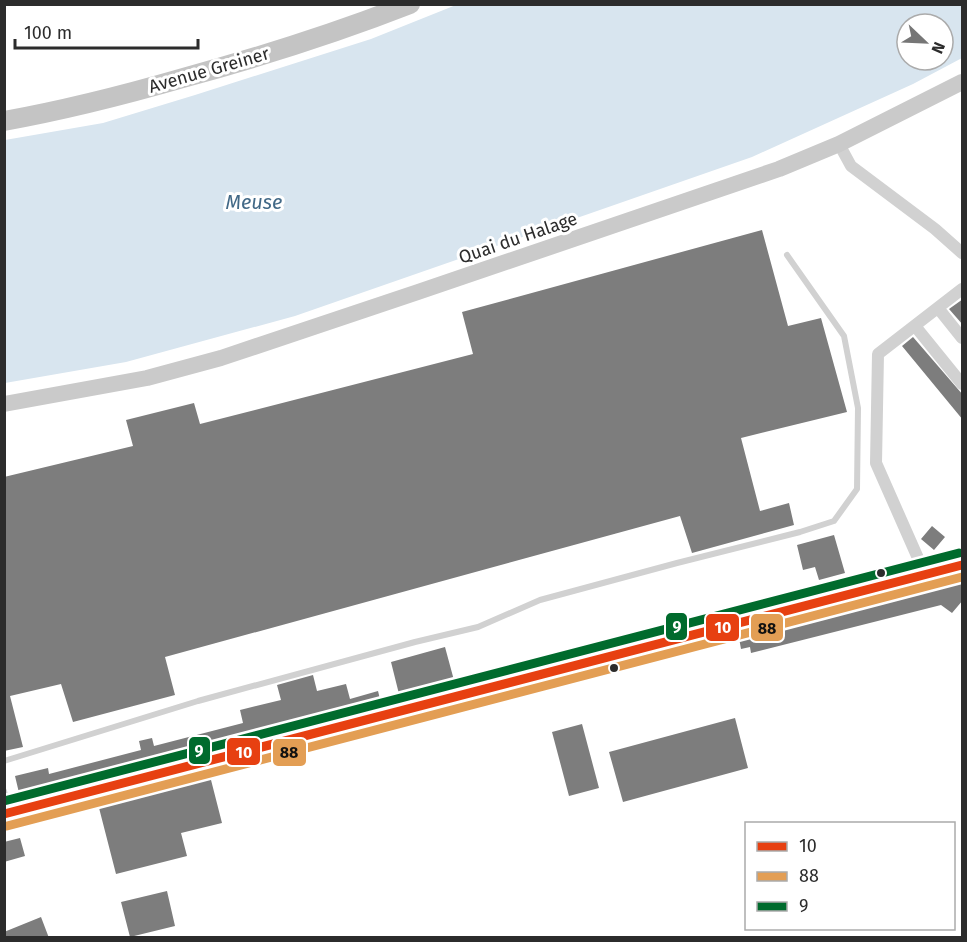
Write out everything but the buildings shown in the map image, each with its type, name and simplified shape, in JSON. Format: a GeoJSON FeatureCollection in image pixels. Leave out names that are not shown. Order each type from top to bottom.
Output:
{"type":"FeatureCollection","features":[{"type":"Feature","properties":{"kind":"main road","name":"Avenue Greiner"},"geometry":{"type":"LineString","coordinates":[[4,120],[88,103],[208,71],[305,42],[410,4]]}},
{"type":"Feature","properties":{"kind":"main road","name":"Quai du Halage"},"geometry":{"type":"LineString","coordinates":[[4,404],[147,378],[221,358],[722,189],[839,144],[963,82]]}},
{"type":"Feature","properties":{"kind":"main road"},"geometry":{"type":"LineString","coordinates":[[7,813],[925,574],[961,569]]}},
{"type":"Feature","properties":{"kind":"street"},"geometry":{"type":"LineString","coordinates":[[839,144],[851,166],[963,253]]}},
{"type":"Feature","properties":{"kind":"street"},"geometry":{"type":"LineString","coordinates":[[925,574],[876,463],[878,354],[963,289]]}},
{"type":"Feature","properties":{"kind":"street"},"geometry":{"type":"LineString","coordinates":[[938,308],[963,338]]}},
{"type":"Feature","properties":{"kind":"street"},"geometry":{"type":"LineString","coordinates":[[915,326],[963,384]]}},
{"type":"Feature","properties":{"kind":"lane"},"geometry":{"type":"LineString","coordinates":[[4,761],[198,701],[478,627],[540,600],[800,532],[834,521],[857,489],[858,408],[844,336],[788,255]]}},
{"type":"Feature","properties":{"kind":"lane"},"geometry":{"type":"LineString","coordinates":[[4,791],[7,813]]}},
{"type":"Feature","properties":{"kind":"water","name":"Meuse"},"geometry":{"type":"Polygon","coordinates":[[[456,5],[962,5],[962,58],[955,62],[955,12],[895,12],[895,72],[936,72],[752,157],[295,316],[126,362],[5,383],[5,140],[103,123],[371,39],[456,5]]]}},
{"type":"Feature","properties":{"kind":"transit line","name":"9"},"geometry":{"type":"LineString","coordinates":[[4,801],[959,553]]}},
{"type":"Feature","properties":{"kind":"transit line","name":"10"},"geometry":{"type":"LineString","coordinates":[[4,814],[962,565]]}},
{"type":"Feature","properties":{"kind":"transit line","name":"88"},"geometry":{"type":"LineString","coordinates":[[7,826],[962,577]]}}]}
